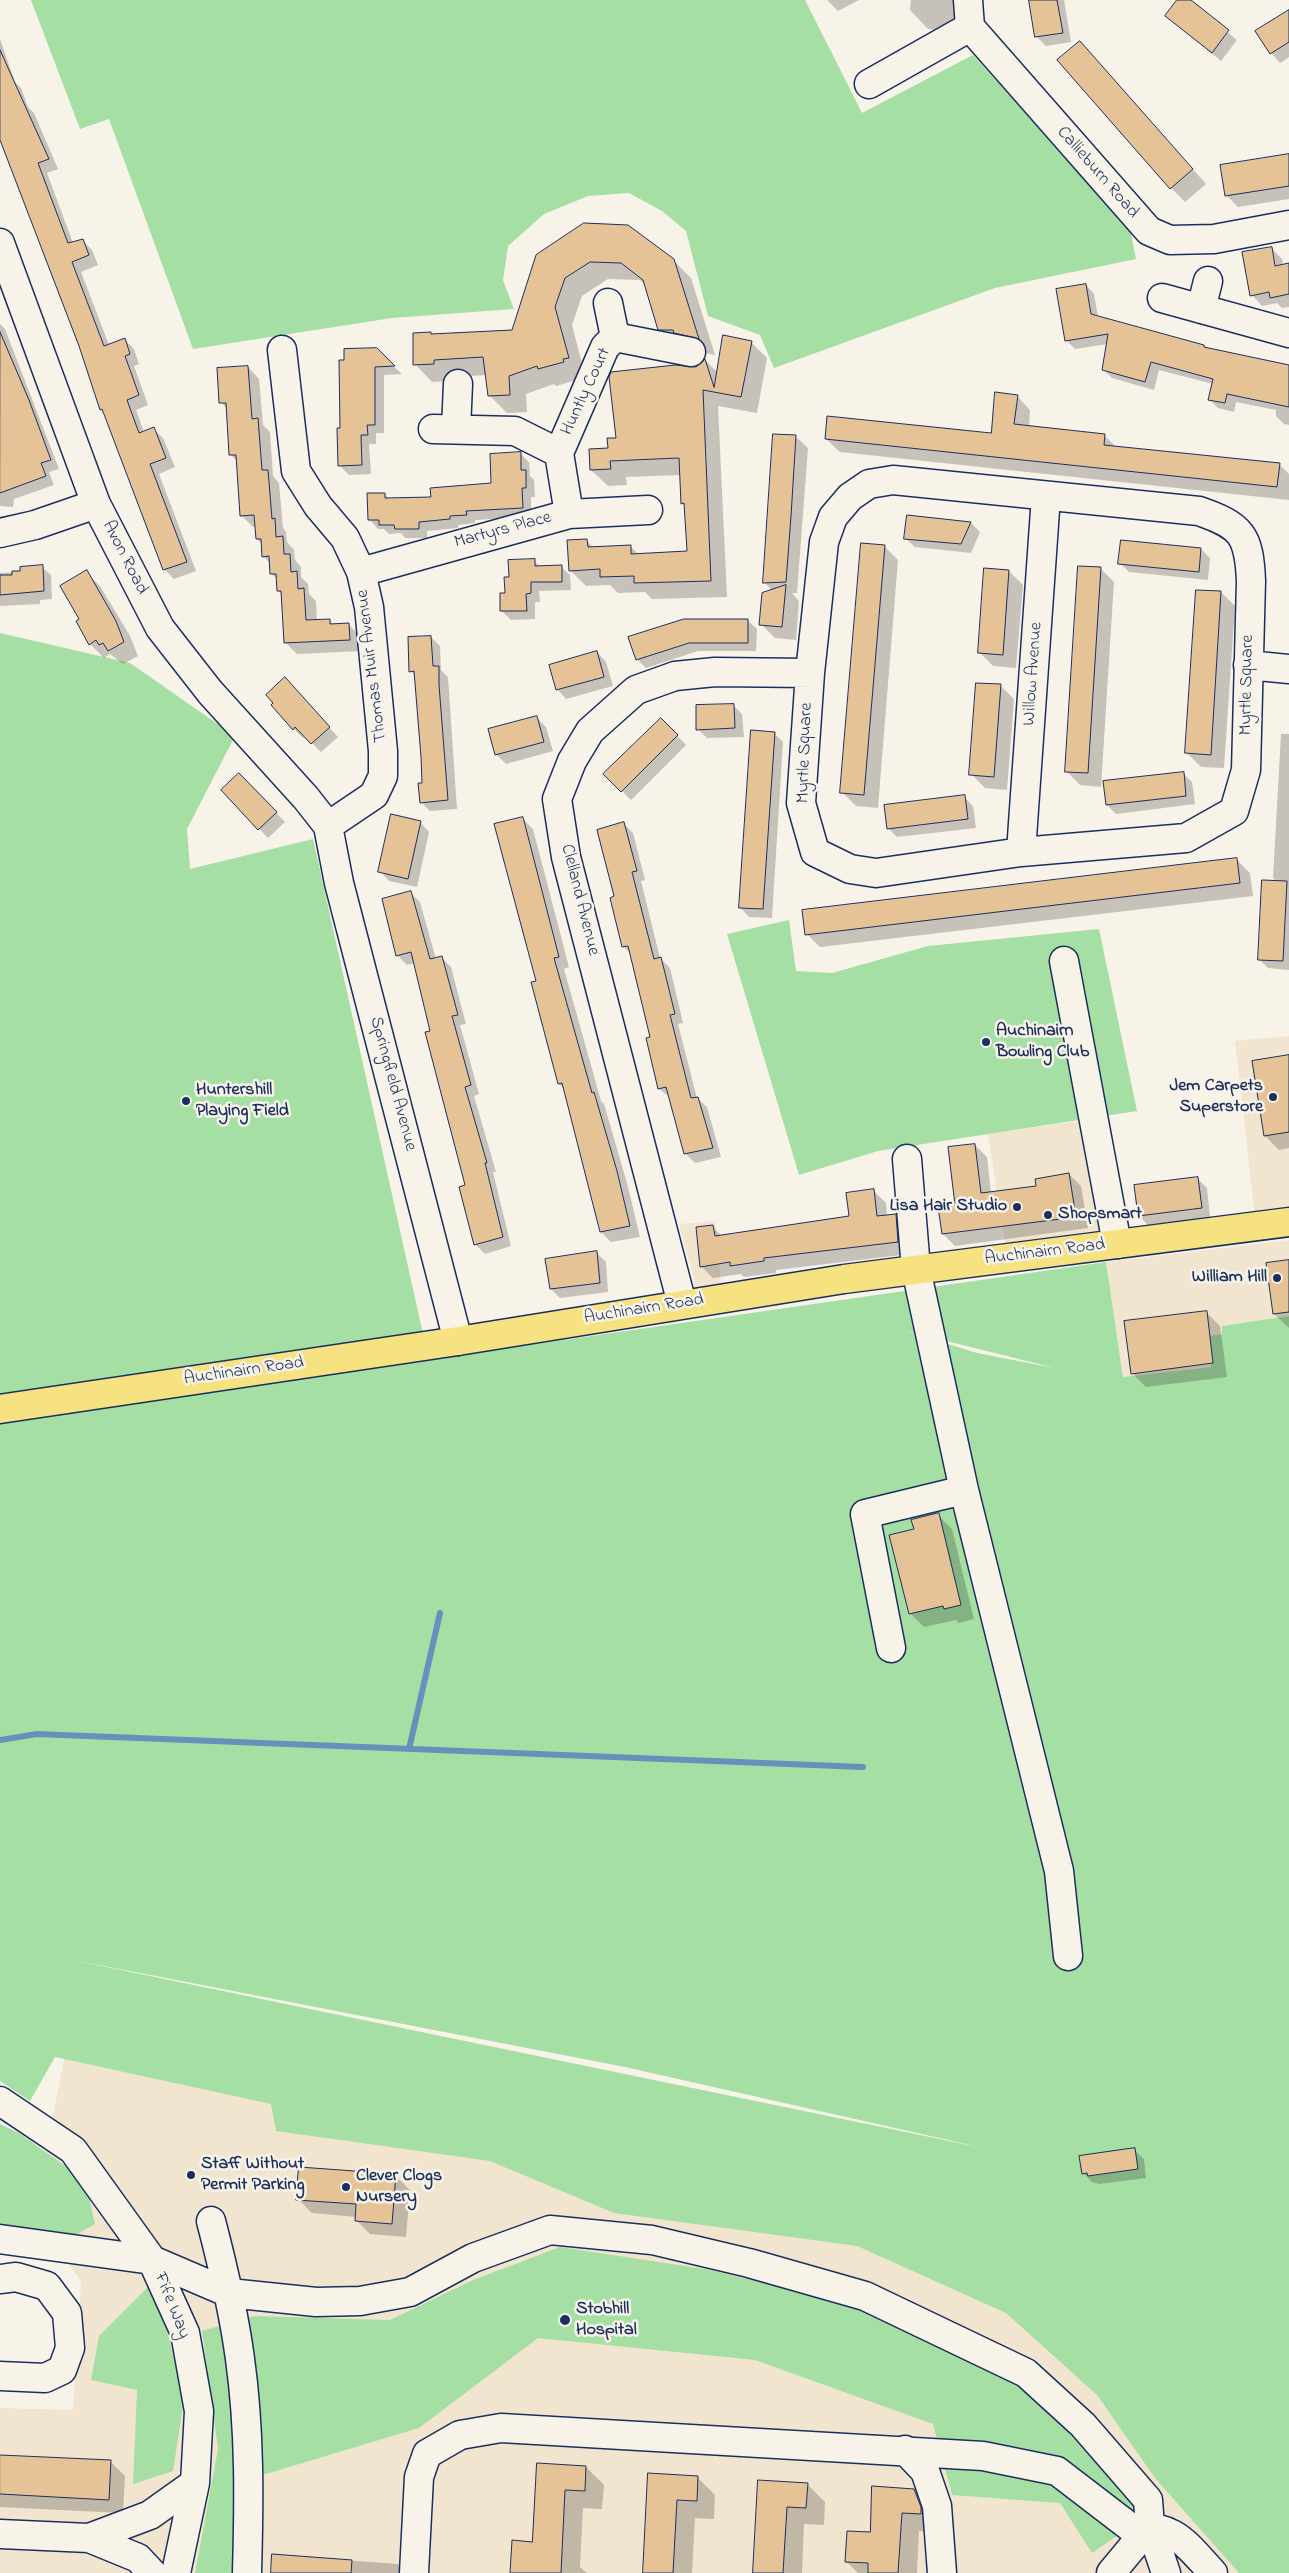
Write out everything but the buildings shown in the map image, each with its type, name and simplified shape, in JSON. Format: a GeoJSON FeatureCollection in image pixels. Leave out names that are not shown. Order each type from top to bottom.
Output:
{"type":"FeatureCollection","features":[{"type":"Feature","properties":{"kind":"main road","name":"Auchinairn Road"},"geometry":{"type":"LineString","coordinates":[[0,1408],[916,1269],[1289,1222]]}},
{"type":"Feature","properties":{"kind":"street"},"geometry":{"type":"LineString","coordinates":[[869,84],[970,27],[968,0]]}},
{"type":"Feature","properties":{"kind":"street","name":"Callieburn Road"},"geometry":{"type":"LineString","coordinates":[[970,27],[1149,231],[1170,240],[1214,239],[1289,224]]}},
{"type":"Feature","properties":{"kind":"street","name":"Avon Road"},"geometry":{"type":"LineString","coordinates":[[0,244],[96,504],[160,628],[210,692],[306,798],[328,826]]}},
{"type":"Feature","properties":{"kind":"street"},"geometry":{"type":"LineString","coordinates":[[1201,309],[1208,281]]}},
{"type":"Feature","properties":{"kind":"street"},"geometry":{"type":"LineString","coordinates":[[1162,298],[1289,333]]}},
{"type":"Feature","properties":{"kind":"street","name":"Huntly Court"},"geometry":{"type":"LineString","coordinates":[[569,514],[559,453],[605,348],[615,337],[608,303]]}},
{"type":"Feature","properties":{"kind":"street"},"geometry":{"type":"LineString","coordinates":[[615,337],[691,352]]}},
{"type":"Feature","properties":{"kind":"street","name":"Thomas Muir Avenue"},"geometry":{"type":"LineString","coordinates":[[282,350],[296,471],[318,506],[344,538],[361,572],[369,607],[383,751],[383,776],[374,795],[328,826]]}},
{"type":"Feature","properties":{"kind":"street","name":"Huntly Court"},"geometry":{"type":"LineString","coordinates":[[458,384],[444,429],[515,431],[559,453]]}},
{"type":"Feature","properties":{"kind":"street","name":"Myrtle Square"},"geometry":{"type":"LineString","coordinates":[[893,480],[1046,496],[1198,511],[1225,520],[1244,537],[1250,554],[1251,581],[1246,770],[1234,810],[1186,838],[1021,852],[876,873],[850,869],[815,852],[801,803],[810,673],[824,542],[833,517],[850,497],[869,484],[893,480]]}},
{"type":"Feature","properties":{"kind":"street","name":"Willow Avenue"},"geometry":{"type":"LineString","coordinates":[[1021,852],[1046,496]]}},
{"type":"Feature","properties":{"kind":"street"},"geometry":{"type":"LineString","coordinates":[[0,533],[35,525],[96,504]]}},
{"type":"Feature","properties":{"kind":"street","name":"Martyrs Place"},"geometry":{"type":"LineString","coordinates":[[361,572],[569,514],[648,510]]}},
{"type":"Feature","properties":{"kind":"street"},"geometry":{"type":"LineString","coordinates":[[1248,666],[1289,669]]}},
{"type":"Feature","properties":{"kind":"street","name":"Clelland Avenue"},"geometry":{"type":"LineString","coordinates":[[682,1304],[566,857],[557,799],[572,761],[590,731],[636,690],[675,676],[715,672],[810,673]]}},
{"type":"Feature","properties":{"kind":"street","name":"Springfield Avenue"},"geometry":{"type":"LineString","coordinates":[[328,826],[339,883],[458,1340]]}},
{"type":"Feature","properties":{"kind":"street"},"geometry":{"type":"LineString","coordinates":[[1064,961],[1116,1244]]}},
{"type":"Feature","properties":{"kind":"street"},"geometry":{"type":"LineString","coordinates":[[907,1159],[916,1269],[964,1490],[1059,1871],[1068,1956]]}},
{"type":"Feature","properties":{"kind":"street"},"geometry":{"type":"LineString","coordinates":[[891,1648],[865,1514],[964,1490]]}},
{"type":"Feature","properties":{"kind":"street","name":"Fife Way"},"geometry":{"type":"LineString","coordinates":[[0,2100],[73,2150],[152,2260],[185,2333],[199,2411],[195,2483],[176,2573]]}},
{"type":"Feature","properties":{"kind":"street"},"geometry":{"type":"LineString","coordinates":[[212,2221],[229,2293],[240,2360],[250,2483],[247,2573]]}},
{"type":"Feature","properties":{"kind":"street"},"geometry":{"type":"LineString","coordinates":[[0,2239],[152,2260],[229,2293],[316,2302],[360,2301],[410,2292],[473,2258],[550,2230],[652,2240],[749,2263],[866,2296],[1026,2373],[1083,2425],[1148,2500],[1150,2526],[1166,2573]]}},
{"type":"Feature","properties":{"kind":"street"},"geometry":{"type":"LineString","coordinates":[[0,2279],[16,2277],[47,2286],[67,2313],[70,2348],[62,2370],[45,2378],[0,2376]]}},
{"type":"Feature","properties":{"kind":"street"},"geometry":{"type":"LineString","coordinates":[[414,2573],[420,2477],[427,2454],[460,2435],[500,2428],[905,2450],[983,2456],[1058,2470],[1130,2527],[1150,2526],[1181,2537],[1213,2573]]}},
{"type":"Feature","properties":{"kind":"street"},"geometry":{"type":"LineString","coordinates":[[905,2450],[925,2471],[937,2506],[942,2573]]}},
{"type":"Feature","properties":{"kind":"street"},"geometry":{"type":"LineString","coordinates":[[89,2538],[150,2515],[195,2483]]}},
{"type":"Feature","properties":{"kind":"street"},"geometry":{"type":"LineString","coordinates":[[1111,2573],[1150,2526]]}},
{"type":"Feature","properties":{"kind":"street"},"geometry":{"type":"LineString","coordinates":[[0,2534],[89,2538],[138,2558],[152,2573]]}},
{"type":"Feature","properties":{"kind":"shaded area"},"geometry":{"type":"Polygon","coordinates":[[[1289,1036],[1289,1213],[1255,1217],[1235,1041],[1289,1036]]]}},
{"type":"Feature","properties":{"kind":"shaded area"},"geometry":{"type":"Polygon","coordinates":[[[1086,1120],[1110,1229],[1005,1243],[988,1134],[1086,1120]]]}},
{"type":"Feature","properties":{"kind":"shaded area"},"geometry":{"type":"Polygon","coordinates":[[[715,1221],[721,1283],[696,1287],[679,1224],[715,1221]]]}},
{"type":"Feature","properties":{"kind":"shaded area"},"geometry":{"type":"Polygon","coordinates":[[[1289,1240],[1289,1316],[1222,1326],[1222,1334],[1209,1336],[1212,1367],[1123,1377],[1106,1262],[1289,1240]]]}},
{"type":"Feature","properties":{"kind":"shaded area","name":"Stobhill Hospital"},"geometry":{"type":"Polygon","coordinates":[[[65,2054],[902,2241],[1125,2359],[1285,2573],[0,2573],[0,2408],[73,2410],[81,2281],[33,2216],[65,2054]]]}},
{"type":"Feature","properties":{"kind":"green space"},"geometry":{"type":"Polygon","coordinates":[[[31,0],[805,0],[862,113],[973,55],[1130,229],[1136,259],[995,288],[774,368],[760,335],[708,316],[686,231],[662,211],[629,193],[588,196],[544,214],[508,246],[503,280],[514,309],[392,318],[193,349],[109,119],[80,129],[31,0]]]}},
{"type":"Feature","properties":{"kind":"green space","name":"Huntershill Playing Field"},"geometry":{"type":"Polygon","coordinates":[[[0,633],[130,663],[235,736],[187,829],[190,869],[313,839],[423,1334],[0,1396],[0,633]]]}},
{"type":"Feature","properties":{"kind":"green space","name":"Auchinairn Bowling Club"},"geometry":{"type":"Polygon","coordinates":[[[789,920],[796,971],[832,973],[928,946],[1099,929],[1137,1111],[878,1151],[799,1175],[727,934],[789,920]]]}},
{"type":"Feature","properties":{"kind":"green space"},"geometry":{"type":"Polygon","coordinates":[[[1106,1262],[1123,1377],[1211,1367],[1209,1336],[1222,1334],[1222,1326],[1289,1316],[1289,2573],[1239,2573],[1155,2478],[1097,2395],[1006,2313],[857,2246],[614,2213],[490,2161],[276,2131],[271,2104],[55,2057],[30,2101],[0,2081],[0,1421],[1106,1262]],[[906,1331],[977,1353],[1055,1368],[906,1331]],[[68,1959],[988,2149],[625,2067],[68,1959]]]}},
{"type":"Feature","properties":{"kind":"green space"},"geometry":{"type":"Polygon","coordinates":[[[0,2124],[19,2133],[85,2180],[95,2224],[72,2237],[0,2225],[0,2124]]]}},
{"type":"Feature","properties":{"kind":"green space"},"geometry":{"type":"Polygon","coordinates":[[[560,2247],[705,2269],[834,2299],[931,2335],[1012,2378],[1066,2425],[1128,2487],[1143,2518],[1092,2553],[1060,2503],[952,2495],[933,2424],[755,2360],[538,2338],[419,2428],[236,2483],[232,2573],[195,2573],[218,2449],[202,2331],[254,2316],[390,2320],[473,2280],[560,2247]]]}},
{"type":"Feature","properties":{"kind":"green space"},"geometry":{"type":"Polygon","coordinates":[[[149,2286],[168,2334],[184,2400],[173,2471],[133,2484],[137,2390],[91,2380],[99,2336],[149,2286]]]}},
{"type":"Feature","properties":{"kind":"waterway"},"geometry":{"type":"LineString","coordinates":[[409,1749],[440,1613]]}},
{"type":"Feature","properties":{"kind":"waterway"},"geometry":{"type":"LineString","coordinates":[[0,1740],[37,1734],[863,1767]]}},
{"type":"Feature","properties":{"kind":"place","name":"Auchinairn Bowling Club"},"geometry":{"type":"Point","coordinates":[986,1042]}},
{"type":"Feature","properties":{"kind":"place","name":"Jem Carpets Superstore"},"geometry":{"type":"Point","coordinates":[1273,1097]}},
{"type":"Feature","properties":{"kind":"place","name":"Huntershill Playing Field"},"geometry":{"type":"Point","coordinates":[186,1101]}},
{"type":"Feature","properties":{"kind":"place","name":"Lisa Hair Studio"},"geometry":{"type":"Point","coordinates":[1017,1207]}},
{"type":"Feature","properties":{"kind":"place","name":"Shopsmart"},"geometry":{"type":"Point","coordinates":[1048,1215]}},
{"type":"Feature","properties":{"kind":"place","name":"William Hill"},"geometry":{"type":"Point","coordinates":[1277,1278]}},
{"type":"Feature","properties":{"kind":"place","name":"Staff Without Permit Parking"},"geometry":{"type":"Point","coordinates":[191,2175]}},
{"type":"Feature","properties":{"kind":"place","name":"Clever Clogs Nursery"},"geometry":{"type":"Point","coordinates":[346,2187]}},
{"type":"Feature","properties":{"kind":"place","name":"Stobhill Hospital"},"geometry":{"type":"Point","coordinates":[565,2320]}}]}
